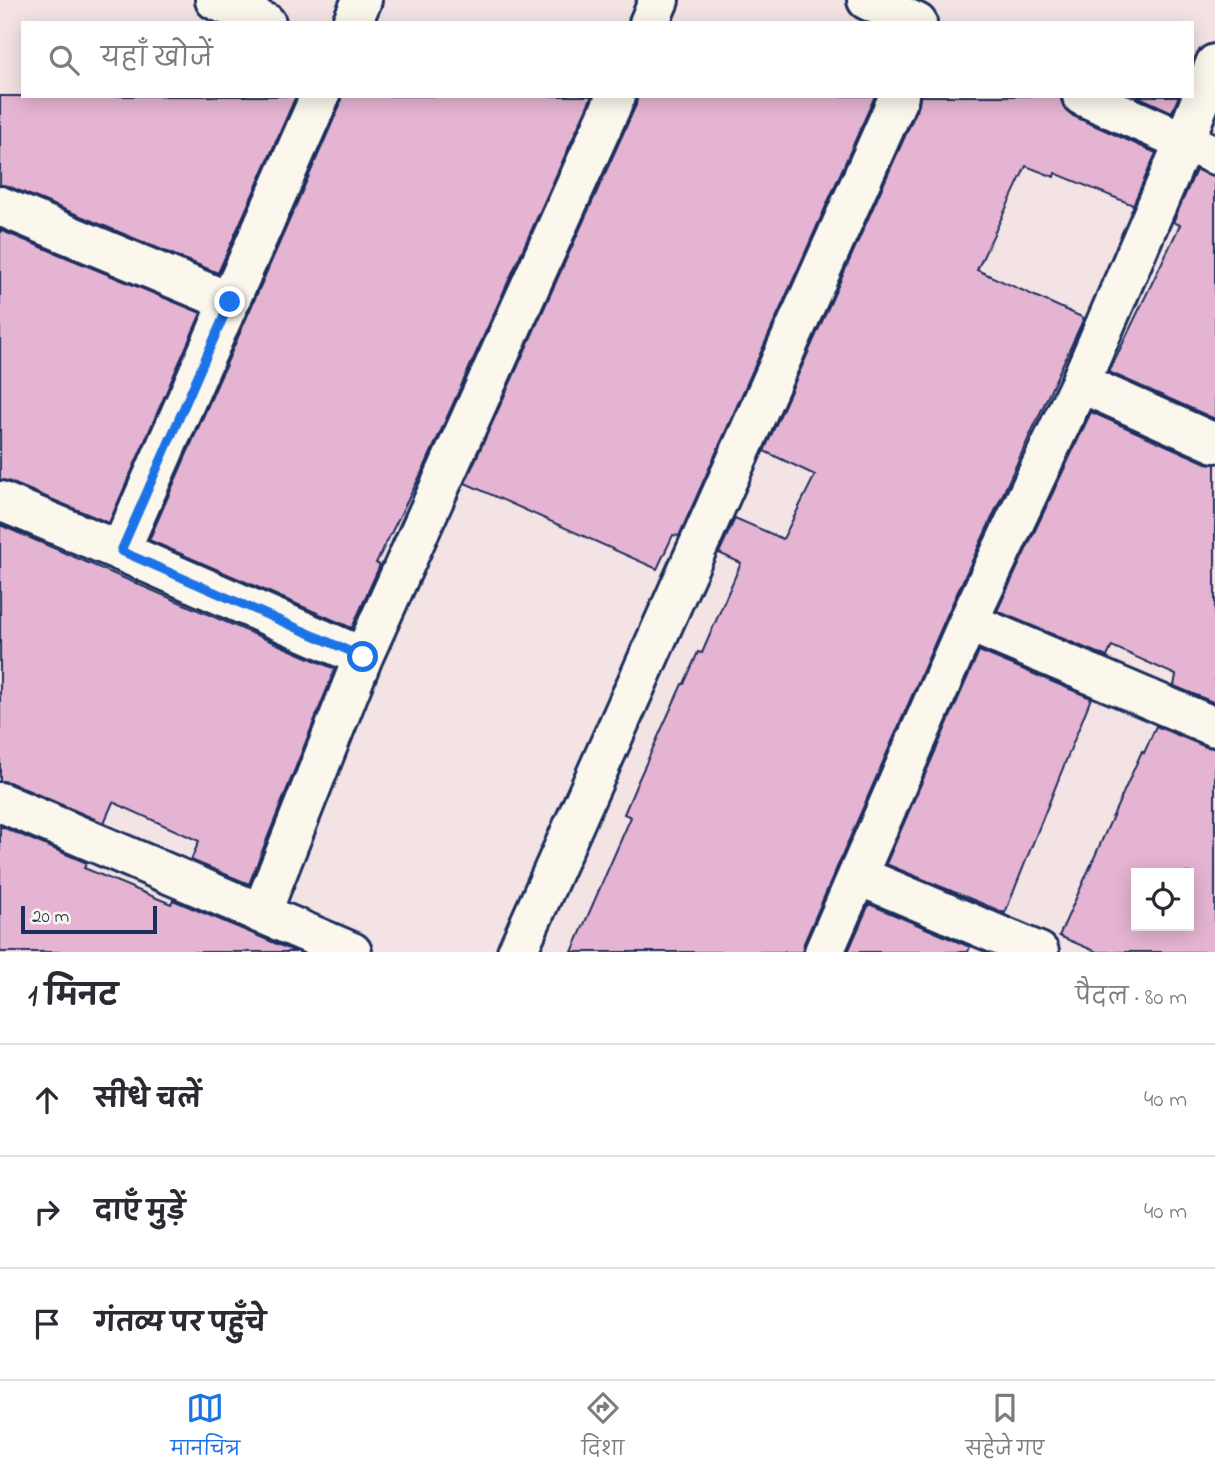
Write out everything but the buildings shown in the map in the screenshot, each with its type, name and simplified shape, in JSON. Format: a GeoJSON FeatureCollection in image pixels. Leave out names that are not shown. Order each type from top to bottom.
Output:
{"type":"FeatureCollection","features":[{"type":"Feature","properties":{"kind":"street"},"geometry":{"type":"LineString","coordinates":[[215,0],[262,21]]}},
{"type":"Feature","properties":{"kind":"street"},"geometry":{"type":"LineString","coordinates":[[353,21],[362,0]]}},
{"type":"Feature","properties":{"kind":"street"},"geometry":{"type":"LineString","coordinates":[[650,21],[659,0]]}},
{"type":"Feature","properties":{"kind":"street"},"geometry":{"type":"LineString","coordinates":[[867,0],[913,21]]}},
{"type":"Feature","properties":{"kind":"street"},"geometry":{"type":"LineString","coordinates":[[824,952],[968,622],[1080,383],[1199,149],[1215,64]]}},
{"type":"Feature","properties":{"kind":"street"},"geometry":{"type":"LineString","coordinates":[[121,551],[319,98]]}},
{"type":"Feature","properties":{"kind":"street"},"geometry":{"type":"LineString","coordinates":[[261,915],[363,657],[615,98]]}},
{"type":"Feature","properties":{"kind":"street"},"geometry":{"type":"LineString","coordinates":[[517,952],[898,98]]}},
{"type":"Feature","properties":{"kind":"street"},"geometry":{"type":"LineString","coordinates":[[1086,98],[1199,149]]}},
{"type":"Feature","properties":{"kind":"street"},"geometry":{"type":"LineString","coordinates":[[0,206],[230,302]]}},
{"type":"Feature","properties":{"kind":"street"},"geometry":{"type":"LineString","coordinates":[[1080,383],[1215,443]]}},
{"type":"Feature","properties":{"kind":"street"},"geometry":{"type":"LineString","coordinates":[[0,501],[363,657]]}},
{"type":"Feature","properties":{"kind":"street"},"geometry":{"type":"LineString","coordinates":[[968,622],[1215,727]]}},
{"type":"Feature","properties":{"kind":"street"},"geometry":{"type":"LineString","coordinates":[[0,802],[352,952]]}},
{"type":"Feature","properties":{"kind":"street"},"geometry":{"type":"LineString","coordinates":[[859,876],[1039,952]]}},
{"type":"Feature","properties":{"kind":"route"},"geometry":{"type":"LineString","coordinates":[[230,302],[121,551],[363,657]]}}]}
